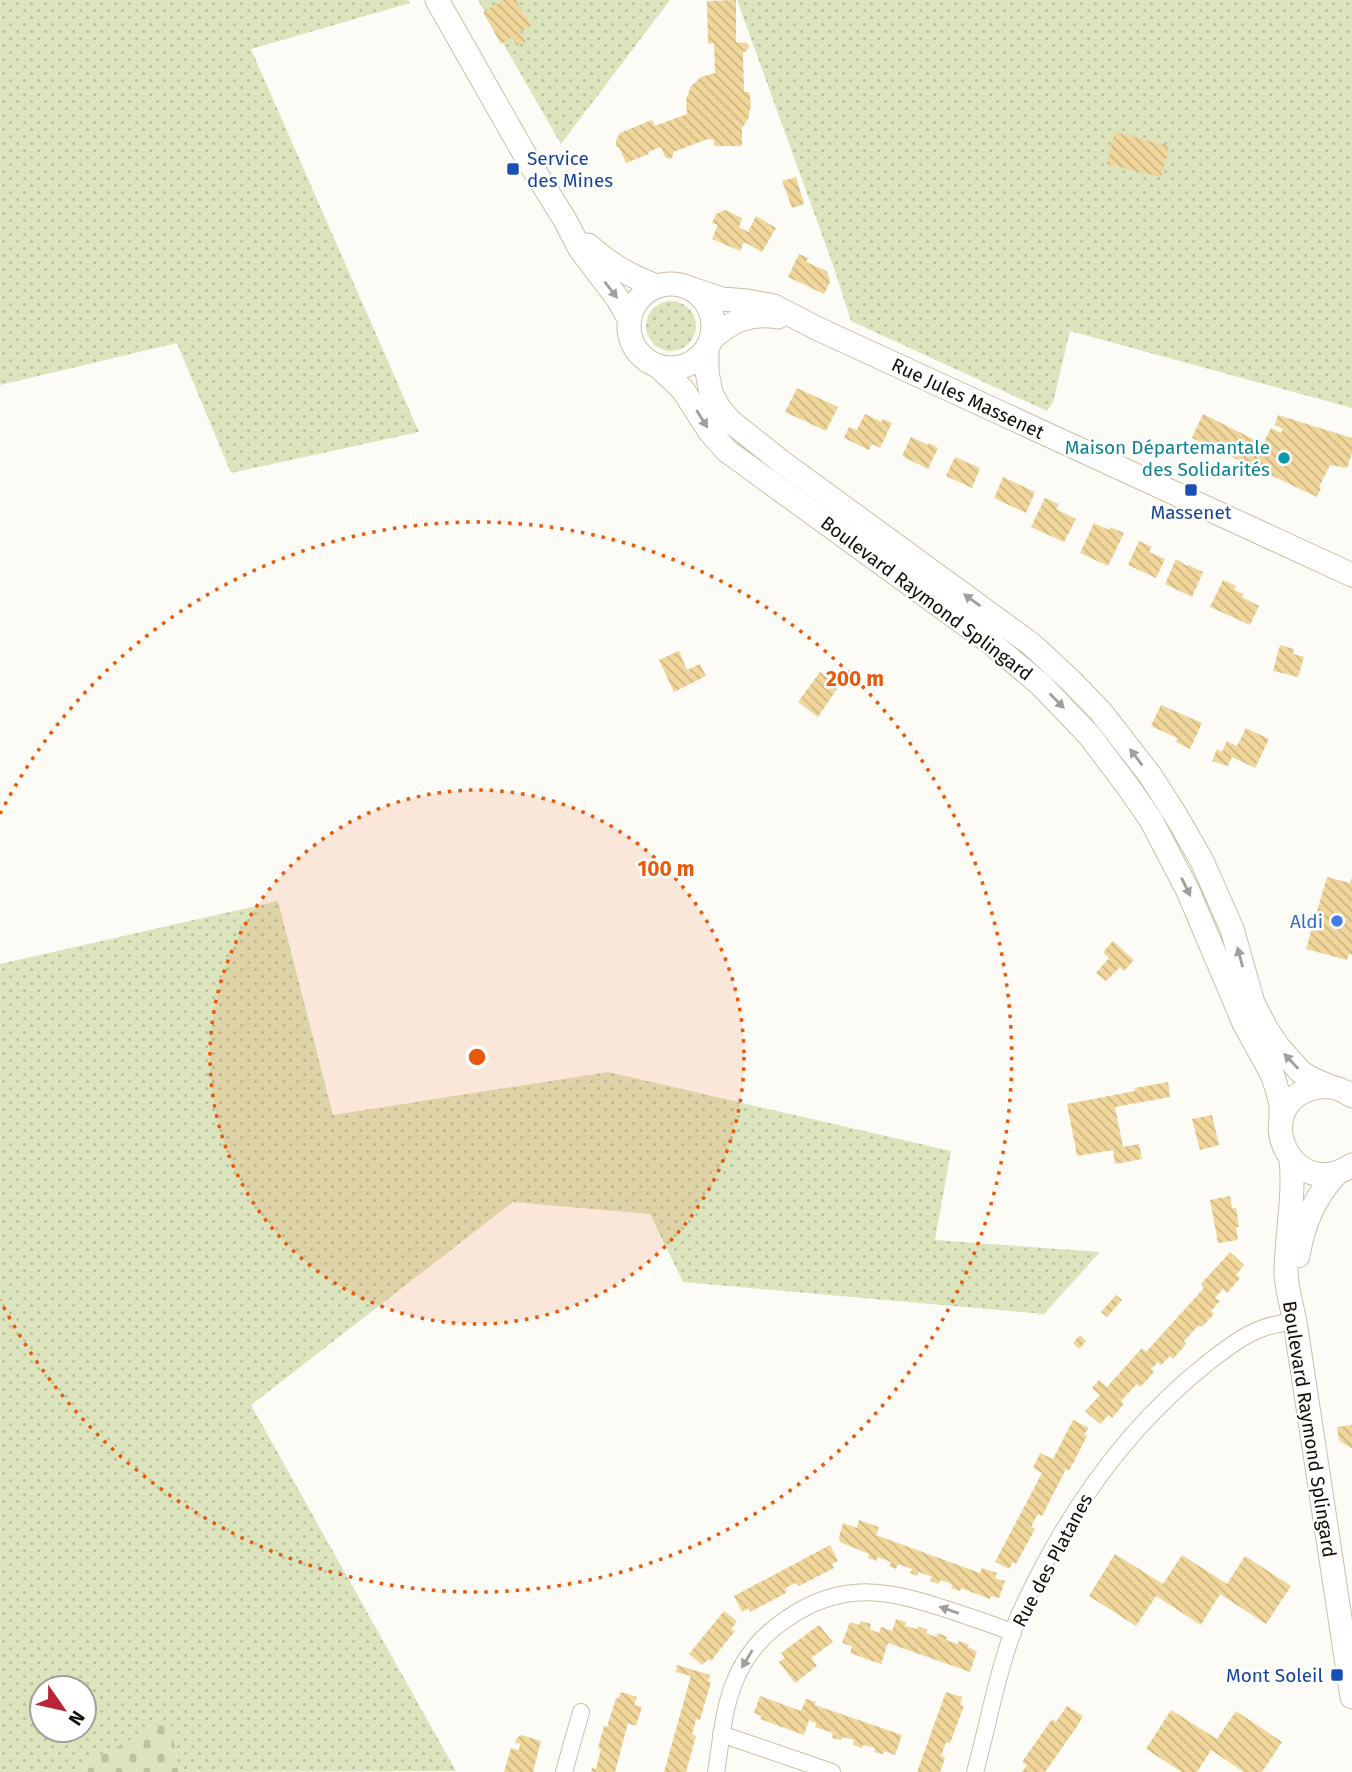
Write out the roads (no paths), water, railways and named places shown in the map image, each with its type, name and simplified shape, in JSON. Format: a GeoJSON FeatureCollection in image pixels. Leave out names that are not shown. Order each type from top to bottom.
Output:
{"type":"FeatureCollection","features":[{"type":"Feature","properties":{"kind":"main road"},"geometry":{"type":"LineString","coordinates":[[437,0],[580,249],[618,299],[629,319]]}},
{"type":"Feature","properties":{"kind":"main road"},"geometry":{"type":"LineString","coordinates":[[565,220],[586,243],[610,263],[637,279],[657,286]]}},
{"type":"Feature","properties":{"kind":"main road"},"geometry":{"type":"LineString","coordinates":[[675,284],[692,289],[710,309],[713,321],[709,343],[699,358],[688,365],[671,369],[647,361],[635,348],[629,332],[629,319],[634,306],[645,292],[657,286],[675,284]]}},
{"type":"Feature","properties":{"kind":"main road","name":"Rue Jules Massenet"},"geometry":{"type":"LineString","coordinates":[[692,289],[717,298],[774,306],[814,327],[1352,575]]}},
{"type":"Feature","properties":{"kind":"main road","name":"Rue Jules Massenet"},"geometry":{"type":"LineString","coordinates":[[709,343],[737,321],[760,314],[814,327]]}},
{"type":"Feature","properties":{"kind":"main road","name":"Boulevard Raymond Splingard"},"geometry":{"type":"LineString","coordinates":[[709,343],[707,372],[711,393],[730,421],[783,463],[1031,644],[1101,712],[1150,775],[1202,860],[1232,929],[1253,1003],[1267,1030],[1301,1072],[1342,1091]]}},
{"type":"Feature","properties":{"kind":"main road","name":"Boulevard Raymond Splingard"},"geometry":{"type":"LineString","coordinates":[[659,367],[683,390],[723,447],[991,643],[1040,684],[1088,735],[1129,788],[1151,820],[1188,891],[1244,1023],[1273,1076],[1281,1103],[1282,1141],[1291,1159],[1292,1186],[1286,1271],[1288,1289],[1352,1697]]}},
{"type":"Feature","properties":{"kind":"main road"},"geometry":{"type":"LineString","coordinates":[[1281,1124],[1288,1105],[1298,1095],[1317,1087],[1342,1091]]}},
{"type":"Feature","properties":{"kind":"main road"},"geometry":{"type":"LineString","coordinates":[[1291,1159],[1298,1166],[1323,1175],[1344,1169]]}},
{"type":"Feature","properties":{"kind":"main road"},"geometry":{"type":"LineString","coordinates":[[1295,1322],[1296,1270],[1302,1238],[1319,1194],[1344,1169]]}},
{"type":"Feature","properties":{"kind":"street","name":"Rue des Platanes"},"geometry":{"type":"LineString","coordinates":[[975,1772],[1013,1633],[1035,1583],[1063,1531],[1098,1476],[1134,1432],[1195,1373],[1231,1346],[1263,1327],[1295,1322]]}},
{"type":"Feature","properties":{"kind":"street"},"geometry":{"type":"LineString","coordinates":[[716,1772],[721,1734],[733,1684],[742,1666],[752,1649],[778,1624],[798,1611],[827,1598],[863,1592],[894,1594],[916,1599],[1013,1633]]}},
{"type":"Feature","properties":{"kind":"street"},"geometry":{"type":"LineString","coordinates":[[564,1772],[581,1712]]}},
{"type":"Feature","properties":{"kind":"street"},"geometry":{"type":"LineString","coordinates":[[721,1734],[832,1772]]}},
{"type":"Feature","properties":{"kind":"place","name":"Service des Mines"},"geometry":{"type":"Point","coordinates":[513,169]}},
{"type":"Feature","properties":{"kind":"place","name":"Maison Départemantale des Solidarités"},"geometry":{"type":"Point","coordinates":[1284,458]}},
{"type":"Feature","properties":{"kind":"place","name":"Massenet"},"geometry":{"type":"Point","coordinates":[1191,490]}},
{"type":"Feature","properties":{"kind":"place","name":"Aldi"},"geometry":{"type":"Point","coordinates":[1337,921]}},
{"type":"Feature","properties":{"kind":"place","name":"Mont Soleil"},"geometry":{"type":"Point","coordinates":[1337,1675]}}]}
